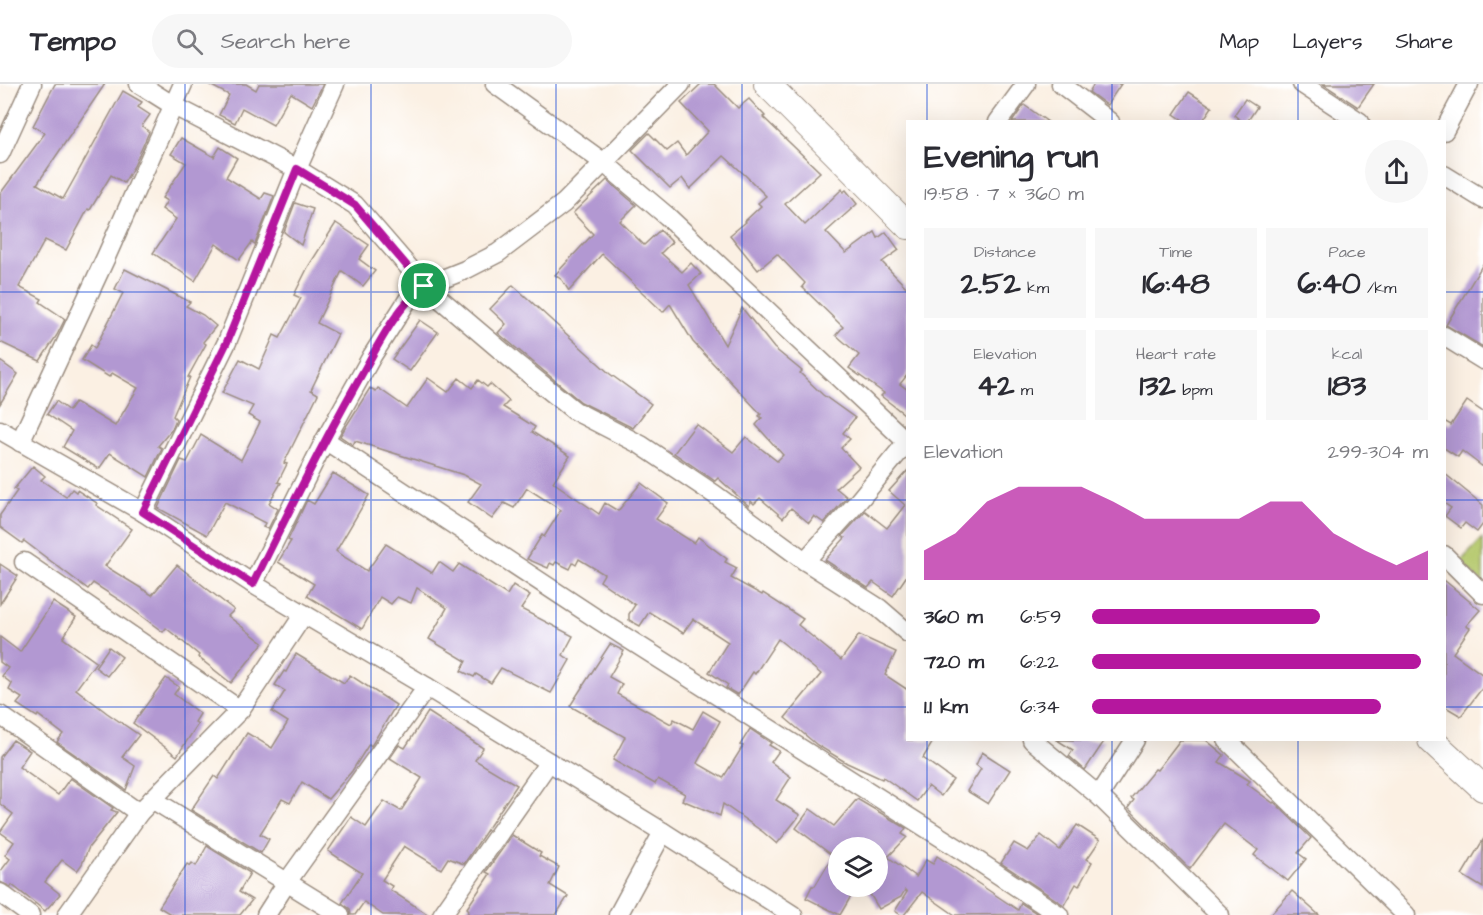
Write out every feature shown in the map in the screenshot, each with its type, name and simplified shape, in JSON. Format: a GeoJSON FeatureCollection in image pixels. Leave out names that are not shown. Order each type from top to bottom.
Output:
{"type":"FeatureCollection","features":[{"type":"Feature","properties":{"kind":"street"},"geometry":{"type":"LineString","coordinates":[[0,154],[6,123],[32,84]]}},
{"type":"Feature","properties":{"kind":"street"},"geometry":{"type":"LineString","coordinates":[[139,84],[174,106],[297,169],[355,205],[424,286],[575,411],[641,445],[714,494],[805,561],[879,608],[906,631]]}},
{"type":"Feature","properties":{"kind":"street"},"geometry":{"type":"LineString","coordinates":[[20,442],[183,84]]}},
{"type":"Feature","properties":{"kind":"street"},"geometry":{"type":"LineString","coordinates":[[143,512],[227,342],[297,169],[335,84]]}},
{"type":"Feature","properties":{"kind":"street"},"geometry":{"type":"LineString","coordinates":[[495,84],[603,162],[667,216],[906,441]]}},
{"type":"Feature","properties":{"kind":"street"},"geometry":{"type":"LineString","coordinates":[[253,584],[325,440],[396,316],[409,298],[424,286],[465,270],[498,253],[564,203],[681,84]]}},
{"type":"Feature","properties":{"kind":"street"},"geometry":{"type":"LineString","coordinates":[[767,84],[906,224]]}},
{"type":"Feature","properties":{"kind":"street"},"geometry":{"type":"LineString","coordinates":[[999,120],[1026,84]]}},
{"type":"Feature","properties":{"kind":"street"},"geometry":{"type":"LineString","coordinates":[[1061,84],[1107,120]]}},
{"type":"Feature","properties":{"kind":"street"},"geometry":{"type":"LineString","coordinates":[[1302,84],[1357,120]]}},
{"type":"Feature","properties":{"kind":"street"},"geometry":{"type":"LineString","coordinates":[[1446,127],[1469,84]]}},
{"type":"Feature","properties":{"kind":"street"},"geometry":{"type":"LineString","coordinates":[[1446,177],[1483,200]]}},
{"type":"Feature","properties":{"kind":"street"},"geometry":{"type":"LineString","coordinates":[[1446,337],[1483,360]]}},
{"type":"Feature","properties":{"kind":"street"},"geometry":{"type":"LineString","coordinates":[[0,430],[143,512],[253,584],[427,687],[793,915]]}},
{"type":"Feature","properties":{"kind":"street"},"geometry":{"type":"LineString","coordinates":[[325,440],[450,520],[600,621],[975,859],[1056,914]]}},
{"type":"Feature","properties":{"kind":"street"},"geometry":{"type":"LineString","coordinates":[[805,561],[906,443]]}},
{"type":"Feature","properties":{"kind":"street"},"geometry":{"type":"LineString","coordinates":[[1446,557],[1483,594]]}},
{"type":"Feature","properties":{"kind":"street"},"geometry":{"type":"LineString","coordinates":[[24,562],[240,710]]}},
{"type":"Feature","properties":{"kind":"street"},"geometry":{"type":"LineString","coordinates":[[67,915],[139,813],[240,710],[304,614]]}},
{"type":"Feature","properties":{"kind":"street"},"geometry":{"type":"LineString","coordinates":[[266,915],[287,882],[427,687]]}},
{"type":"Feature","properties":{"kind":"street"},"geometry":{"type":"LineString","coordinates":[[0,715],[139,813]]}},
{"type":"Feature","properties":{"kind":"street"},"geometry":{"type":"LineString","coordinates":[[1033,741],[1099,796],[1220,915]]}},
{"type":"Feature","properties":{"kind":"street"},"geometry":{"type":"LineString","coordinates":[[1099,796],[1134,741]]}},
{"type":"Feature","properties":{"kind":"street"},"geometry":{"type":"LineString","coordinates":[[1228,741],[1406,915]]}},
{"type":"Feature","properties":{"kind":"street"},"geometry":{"type":"LineString","coordinates":[[1432,741],[1483,788]]}},
{"type":"Feature","properties":{"kind":"street"},"geometry":{"type":"LineString","coordinates":[[442,915],[549,762]]}},
{"type":"Feature","properties":{"kind":"street"},"geometry":{"type":"LineString","coordinates":[[152,799],[340,915]]}},
{"type":"Feature","properties":{"kind":"street"},"geometry":{"type":"LineString","coordinates":[[618,915],[663,832]]}},
{"type":"Feature","properties":{"kind":"street"},"geometry":{"type":"LineString","coordinates":[[0,893],[30,915]]}},
{"type":"Feature","properties":{"kind":"green space"},"geometry":{"type":"Polygon","coordinates":[[[1483,538],[1483,584],[1460,562],[1483,538]]]}},
{"type":"Feature","properties":{"kind":"building"},"geometry":{"type":"Polygon","coordinates":[[[55,84],[105,84],[37,184],[63,199],[123,91],[142,102],[138,107],[150,115],[142,126],[149,132],[124,183],[111,175],[90,210],[88,209],[66,250],[45,240],[19,287],[42,299],[40,302],[65,319],[40,361],[0,342],[0,194],[45,133],[33,126],[55,84]]]}},
{"type":"Feature","properties":{"kind":"building"},"geometry":{"type":"Polygon","coordinates":[[[208,84],[246,84],[256,90],[259,84],[323,84],[312,106],[291,93],[273,125],[242,108],[235,123],[219,115],[229,95],[208,84]]]}},
{"type":"Feature","properties":{"kind":"building"},"geometry":{"type":"Polygon","coordinates":[[[701,84],[714,84],[738,108],[749,99],[765,116],[763,117],[820,172],[785,204],[805,225],[842,189],[843,192],[846,190],[857,204],[826,232],[846,253],[875,232],[878,238],[886,232],[899,250],[882,262],[906,287],[906,376],[900,384],[906,388],[906,415],[881,396],[884,393],[849,368],[859,355],[836,335],[843,327],[802,287],[805,283],[777,254],[758,270],[730,235],[761,206],[758,203],[766,196],[745,175],[724,156],[690,189],[682,178],[670,188],[632,150],[649,133],[667,151],[677,143],[686,155],[708,131],[681,103],[701,84]]]}},
{"type":"Feature","properties":{"kind":"building"},"geometry":{"type":"Polygon","coordinates":[[[1094,84],[1121,84],[1107,105],[1089,92],[1094,84]]]}},
{"type":"Feature","properties":{"kind":"building"},"geometry":{"type":"Polygon","coordinates":[[[1323,84],[1374,84],[1358,107],[1323,84]]]}},
{"type":"Feature","properties":{"kind":"building"},"geometry":{"type":"Polygon","coordinates":[[[1189,92],[1212,107],[1203,120],[1183,120],[1174,114],[1189,92]]]}},
{"type":"Feature","properties":{"kind":"building"},"geometry":{"type":"Polygon","coordinates":[[[1245,99],[1257,107],[1248,120],[1240,120],[1234,115],[1245,99]]]}},
{"type":"Feature","properties":{"kind":"building"},"geometry":{"type":"Polygon","coordinates":[[[1024,105],[1045,120],[1013,120],[1024,105]]]}},
{"type":"Feature","properties":{"kind":"building"},"geometry":{"type":"Polygon","coordinates":[[[181,138],[214,157],[220,147],[237,158],[226,177],[261,199],[265,193],[274,196],[255,244],[252,242],[239,260],[216,244],[195,281],[153,253],[176,219],[162,209],[167,201],[162,198],[186,163],[171,154],[181,138]]]}},
{"type":"Feature","properties":{"kind":"building"},"geometry":{"type":"Polygon","coordinates":[[[607,180],[636,205],[620,221],[644,245],[660,230],[672,242],[661,253],[682,272],[691,263],[701,274],[689,285],[725,345],[742,308],[774,348],[802,371],[800,373],[823,395],[855,418],[843,433],[850,439],[841,448],[859,467],[836,488],[847,497],[824,523],[814,516],[809,523],[791,508],[783,518],[760,498],[754,504],[751,501],[749,506],[718,478],[715,481],[674,453],[696,424],[733,452],[746,437],[777,461],[783,455],[756,425],[762,418],[759,416],[761,414],[693,342],[670,304],[663,312],[602,254],[569,291],[562,280],[555,275],[593,234],[573,213],[607,180]]]}},
{"type":"Feature","properties":{"kind":"building"},"geometry":{"type":"Polygon","coordinates":[[[295,203],[313,209],[301,245],[284,232],[295,203]]]}},
{"type":"Feature","properties":{"kind":"building"},"geometry":{"type":"Polygon","coordinates":[[[336,223],[369,245],[359,259],[375,271],[363,286],[342,271],[317,323],[338,334],[311,390],[318,394],[284,463],[287,464],[278,482],[281,483],[269,503],[278,509],[268,529],[263,527],[265,523],[225,502],[207,535],[158,508],[181,460],[187,462],[201,435],[241,460],[260,422],[248,415],[253,406],[222,393],[240,359],[259,369],[274,335],[280,338],[301,298],[294,295],[308,267],[336,223]]]}},
{"type":"Feature","properties":{"kind":"building"},"geometry":{"type":"Polygon","coordinates":[[[1483,264],[1483,347],[1446,325],[1483,264]]]}},
{"type":"Feature","properties":{"kind":"building"},"geometry":{"type":"Polygon","coordinates":[[[125,269],[190,302],[186,306],[203,315],[216,326],[203,342],[206,344],[188,377],[190,377],[173,416],[176,419],[172,429],[158,446],[162,448],[148,477],[110,453],[99,469],[63,447],[72,431],[47,414],[56,401],[69,411],[75,402],[115,426],[138,388],[112,373],[109,377],[82,360],[91,345],[95,348],[123,293],[115,289],[125,269]]]}},
{"type":"Feature","properties":{"kind":"building"},"geometry":{"type":"Polygon","coordinates":[[[513,285],[610,374],[651,404],[633,428],[581,402],[498,333],[506,324],[490,309],[513,285]]]}},
{"type":"Feature","properties":{"kind":"building"},"geometry":{"type":"Polygon","coordinates":[[[420,320],[438,332],[410,371],[392,359],[420,320]]]}},
{"type":"Feature","properties":{"kind":"building"},"geometry":{"type":"Polygon","coordinates":[[[0,361],[18,374],[0,404],[0,361]]]}},
{"type":"Feature","properties":{"kind":"building"},"geometry":{"type":"Polygon","coordinates":[[[428,378],[448,392],[459,378],[472,388],[478,380],[487,387],[490,384],[509,401],[503,407],[535,427],[532,432],[570,456],[553,482],[599,514],[605,503],[618,511],[641,483],[668,503],[656,519],[694,543],[698,537],[727,559],[725,562],[737,568],[731,578],[762,595],[763,593],[803,619],[798,625],[841,660],[859,635],[896,652],[885,675],[906,689],[906,741],[933,741],[923,758],[953,780],[941,796],[928,786],[917,801],[883,777],[882,779],[847,763],[817,745],[785,718],[821,674],[778,639],[738,695],[726,688],[728,685],[709,672],[728,642],[693,619],[683,633],[649,612],[640,626],[629,620],[629,614],[635,605],[600,581],[604,574],[579,559],[570,569],[556,562],[554,565],[550,563],[548,568],[527,559],[561,510],[527,488],[514,508],[504,503],[492,519],[468,502],[481,484],[464,475],[355,441],[353,445],[340,436],[370,388],[376,391],[378,388],[407,408],[428,378]]]}},
{"type":"Feature","properties":{"kind":"building"},"geometry":{"type":"Polygon","coordinates":[[[1467,401],[1483,412],[1483,467],[1462,451],[1458,457],[1446,449],[1446,422],[1451,425],[1467,401]]]}},
{"type":"Feature","properties":{"kind":"building"},"geometry":{"type":"Polygon","coordinates":[[[33,466],[45,476],[41,480],[66,497],[72,489],[76,492],[77,490],[132,529],[105,566],[152,595],[177,565],[234,610],[228,616],[263,643],[231,683],[166,628],[163,632],[93,583],[88,589],[24,541],[22,543],[0,527],[0,515],[17,491],[14,489],[33,466]]]}},
{"type":"Feature","properties":{"kind":"building"},"geometry":{"type":"Polygon","coordinates":[[[906,472],[906,577],[893,596],[873,582],[868,588],[825,560],[845,538],[842,536],[865,511],[887,528],[905,505],[889,491],[906,472]]]}},
{"type":"Feature","properties":{"kind":"building"},"geometry":{"type":"Polygon","coordinates":[[[333,473],[369,495],[336,551],[341,555],[367,571],[386,544],[432,573],[439,562],[453,572],[459,564],[507,595],[513,585],[530,596],[521,609],[573,636],[563,655],[570,660],[551,693],[501,668],[491,683],[476,674],[474,677],[461,671],[466,661],[429,639],[447,608],[417,588],[411,603],[397,597],[391,604],[380,597],[362,629],[307,596],[314,584],[278,562],[291,541],[288,540],[307,500],[314,504],[333,473]]]}},
{"type":"Feature","properties":{"kind":"building"},"geometry":{"type":"Polygon","coordinates":[[[1446,475],[1483,505],[1483,524],[1477,532],[1465,523],[1461,528],[1446,517],[1451,508],[1446,504],[1446,475]]]}},
{"type":"Feature","properties":{"kind":"building"},"geometry":{"type":"Polygon","coordinates":[[[0,564],[18,576],[0,604],[0,564]]]}},
{"type":"Feature","properties":{"kind":"building"},"geometry":{"type":"Polygon","coordinates":[[[1446,582],[1480,610],[1466,626],[1470,628],[1453,653],[1483,675],[1483,687],[1461,716],[1446,707],[1446,582]]]}},
{"type":"Feature","properties":{"kind":"building"},"geometry":{"type":"Polygon","coordinates":[[[53,602],[76,617],[63,638],[96,662],[76,689],[139,735],[122,757],[135,766],[126,790],[57,742],[63,734],[38,715],[37,717],[17,704],[22,698],[9,690],[12,684],[2,676],[8,668],[0,662],[0,637],[20,652],[53,602]]]}},
{"type":"Feature","properties":{"kind":"building"},"geometry":{"type":"Polygon","coordinates":[[[610,644],[624,651],[609,677],[622,684],[617,694],[671,724],[674,719],[693,729],[703,711],[720,721],[697,763],[723,778],[743,746],[740,745],[750,729],[779,751],[771,762],[791,777],[776,800],[800,815],[777,844],[723,804],[720,816],[682,800],[685,794],[658,779],[655,784],[613,760],[625,737],[570,706],[610,644]]]}},
{"type":"Feature","properties":{"kind":"building"},"geometry":{"type":"Polygon","coordinates":[[[109,647],[122,657],[107,676],[95,667],[109,647]]]}},
{"type":"Feature","properties":{"kind":"building"},"geometry":{"type":"Polygon","coordinates":[[[296,654],[344,683],[350,675],[396,705],[371,746],[369,744],[352,771],[328,799],[302,782],[290,803],[282,799],[260,834],[269,839],[261,853],[191,810],[214,776],[218,779],[247,733],[272,748],[288,722],[272,712],[285,691],[275,685],[284,671],[286,672],[296,654]]]}},
{"type":"Feature","properties":{"kind":"building"},"geometry":{"type":"Polygon","coordinates":[[[166,678],[179,687],[174,694],[200,714],[195,722],[198,724],[177,756],[133,723],[166,678]]]}},
{"type":"Feature","properties":{"kind":"building"},"geometry":{"type":"Polygon","coordinates":[[[428,712],[483,748],[475,760],[517,785],[464,864],[448,858],[441,869],[404,846],[382,880],[392,886],[390,890],[429,915],[383,915],[364,902],[355,915],[351,915],[350,909],[342,903],[362,873],[328,851],[351,817],[366,827],[384,801],[401,811],[422,778],[390,758],[399,745],[405,748],[428,712]]]}},
{"type":"Feature","properties":{"kind":"building"},"geometry":{"type":"Polygon","coordinates":[[[13,740],[30,751],[19,767],[58,795],[70,778],[113,808],[111,810],[117,812],[89,847],[77,871],[62,860],[45,882],[60,894],[45,911],[12,885],[11,887],[0,882],[0,872],[10,859],[5,855],[14,842],[0,832],[13,814],[0,804],[0,757],[13,740]]]}},
{"type":"Feature","properties":{"kind":"building"},"geometry":{"type":"Polygon","coordinates":[[[1059,741],[1104,741],[1085,770],[1069,756],[1073,750],[1059,741]]]}},
{"type":"Feature","properties":{"kind":"building"},"geometry":{"type":"Polygon","coordinates":[[[1179,741],[1207,741],[1224,755],[1219,762],[1250,781],[1247,784],[1274,802],[1311,838],[1298,853],[1306,859],[1288,881],[1254,855],[1258,850],[1224,824],[1190,869],[1128,808],[1134,800],[1131,798],[1155,769],[1157,770],[1179,741]]]}},
{"type":"Feature","properties":{"kind":"building"},"geometry":{"type":"Polygon","coordinates":[[[982,752],[1010,770],[988,804],[967,791],[981,769],[976,765],[982,752]]]}},
{"type":"Feature","properties":{"kind":"building"},"geometry":{"type":"Polygon","coordinates":[[[857,799],[906,828],[902,834],[907,837],[888,857],[888,837],[828,837],[828,852],[796,828],[810,809],[834,826],[857,799]]]}},
{"type":"Feature","properties":{"kind":"building"},"geometry":{"type":"Polygon","coordinates":[[[1077,825],[1100,840],[1087,859],[1092,862],[1079,886],[1076,884],[1064,905],[1001,863],[1014,843],[1028,851],[1041,835],[1060,850],[1077,825]]]}},
{"type":"Feature","properties":{"kind":"building"},"geometry":{"type":"Polygon","coordinates":[[[512,835],[541,853],[539,856],[559,867],[550,885],[568,896],[556,915],[467,915],[469,910],[467,908],[490,874],[486,872],[512,835]]]}},
{"type":"Feature","properties":{"kind":"building"},"geometry":{"type":"Polygon","coordinates":[[[1483,840],[1483,888],[1462,875],[1483,840]]]}},
{"type":"Feature","properties":{"kind":"building"},"geometry":{"type":"Polygon","coordinates":[[[207,846],[250,873],[239,892],[252,900],[240,915],[172,915],[159,907],[187,864],[190,866],[192,863],[196,866],[207,846]]]}},
{"type":"Feature","properties":{"kind":"building"},"geometry":{"type":"Polygon","coordinates":[[[937,856],[1018,910],[1021,903],[1038,914],[955,915],[922,892],[904,915],[901,915],[895,911],[907,892],[905,890],[901,897],[879,909],[872,897],[888,897],[888,857],[916,877],[926,860],[933,864],[937,856]]]}},
{"type":"Feature","properties":{"kind":"building"},"geometry":{"type":"Polygon","coordinates":[[[828,864],[828,897],[851,897],[840,915],[806,898],[812,886],[815,886],[828,864]]]}},
{"type":"Feature","properties":{"kind":"building"},"geometry":{"type":"Polygon","coordinates":[[[1292,891],[1319,915],[1270,915],[1292,891]]]}},
{"type":"Feature","properties":{"kind":"route"},"geometry":{"type":"LineString","coordinates":[[297,169],[355,205],[424,286],[409,298],[372,356],[325,440],[253,584],[143,512],[227,342],[297,169]]}}]}
